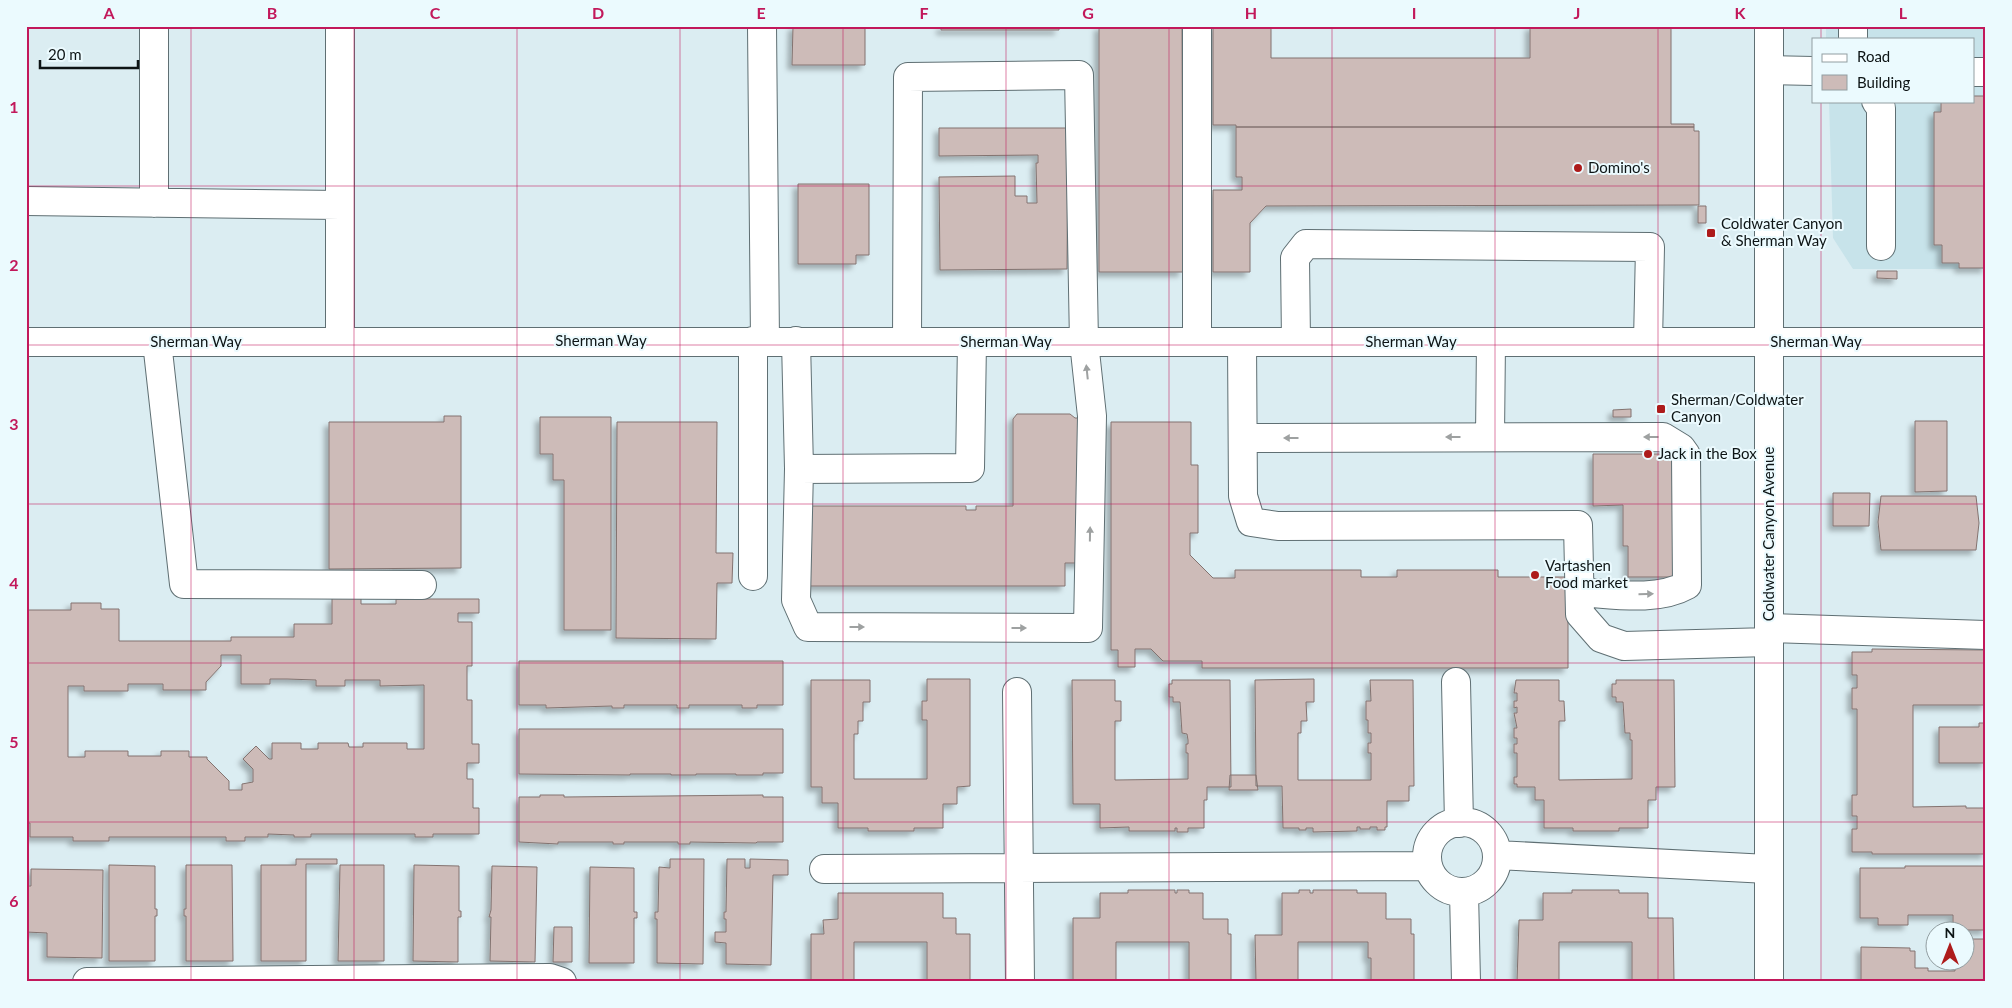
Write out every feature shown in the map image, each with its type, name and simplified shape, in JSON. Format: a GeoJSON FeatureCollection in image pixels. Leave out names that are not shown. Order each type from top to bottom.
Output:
{"type":"FeatureCollection","features":[{"type":"Feature","properties":{"kind":"main road"},"geometry":{"type":"LineString","coordinates":[[154,26],[154,203]]}},
{"type":"Feature","properties":{"kind":"main road"},"geometry":{"type":"LineString","coordinates":[[340,26],[340,342]]}},
{"type":"Feature","properties":{"kind":"main road"},"geometry":{"type":"LineString","coordinates":[[753,576],[759,341],[762,26]]}},
{"type":"Feature","properties":{"kind":"main road"},"geometry":{"type":"LineString","coordinates":[[1197,26],[1197,342]]}},
{"type":"Feature","properties":{"kind":"main road","name":"Coldwater Canyon Avenue"},"geometry":{"type":"LineString","coordinates":[[1768,982],[1769,26]]}},
{"type":"Feature","properties":{"kind":"main road"},"geometry":{"type":"LineString","coordinates":[[1769,70],[1812,70]]}},
{"type":"Feature","properties":{"kind":"main road"},"geometry":{"type":"LineString","coordinates":[[796,341],[799,469],[796,600],[808,627],[1088,628],[1092,416],[1084,342],[1079,75],[908,77],[907,342]]}},
{"type":"Feature","properties":{"kind":"main road"},"geometry":{"type":"LineString","coordinates":[[1877,102],[1882,108],[1882,246]]}},
{"type":"Feature","properties":{"kind":"main road"},"geometry":{"type":"LineString","coordinates":[[26,201],[340,205]]}},
{"type":"Feature","properties":{"kind":"main road"},"geometry":{"type":"LineString","coordinates":[[1296,342],[1295,258],[1306,244],[1650,247],[1648,342]]}},
{"type":"Feature","properties":{"kind":"main road","name":"Sherman Way"},"geometry":{"type":"LineString","coordinates":[[26,342],[1986,342]]}},
{"type":"Feature","properties":{"kind":"main road"},"geometry":{"type":"LineString","coordinates":[[157,342],[184,584],[422,585]]}},
{"type":"Feature","properties":{"kind":"main road"},"geometry":{"type":"LineString","coordinates":[[799,469],[970,468],[972,342]]}},
{"type":"Feature","properties":{"kind":"main road"},"geometry":{"type":"LineString","coordinates":[[1242,342],[1243,496],[1251,522],[1278,526],[1578,525],[1580,614],[1601,638],[1624,646],[1769,635],[1986,636]]}},
{"type":"Feature","properties":{"kind":"main road"},"geometry":{"type":"LineString","coordinates":[[1490,436],[1491,342]]}},
{"type":"Feature","properties":{"kind":"main road"},"geometry":{"type":"LineString","coordinates":[[1243,438],[1663,437],[1681,448],[1686,455],[1687,585],[1677,591],[1660,594],[1580,592]]}},
{"type":"Feature","properties":{"kind":"main road"},"geometry":{"type":"LineString","coordinates":[[1456,682],[1459,823]]}},
{"type":"Feature","properties":{"kind":"main road"},"geometry":{"type":"LineString","coordinates":[[1017,692],[1020,982]]}},
{"type":"Feature","properties":{"kind":"main road"},"geometry":{"type":"LineString","coordinates":[[1459,823],[1470,823],[1489,835],[1495,844],[1497,855],[1496,866],[1492,876],[1484,885],[1475,890],[1464,892],[1452,891],[1441,885],[1433,877],[1428,866],[1428,854],[1431,843],[1438,832],[1448,826],[1459,823]]}},
{"type":"Feature","properties":{"kind":"main road"},"geometry":{"type":"LineString","coordinates":[[1497,855],[1768,868]]}},
{"type":"Feature","properties":{"kind":"main road"},"geometry":{"type":"LineString","coordinates":[[824,868],[1428,866]]}},
{"type":"Feature","properties":{"kind":"main road"},"geometry":{"type":"LineString","coordinates":[[1464,892],[1466,982]]}},
{"type":"Feature","properties":{"kind":"main road"},"geometry":{"type":"LineString","coordinates":[[86,982],[550,978],[562,982]]}},
{"type":"Feature","properties":{"kind":"shaded area"},"geometry":{"type":"Polygon","coordinates":[[[1826,26],[1986,26],[1986,269],[1853,269],[1833,238],[1829,102],[1974,102],[1974,38],[1826,38],[1826,26]]]}},
{"type":"Feature","properties":{"kind":"building"},"geometry":{"type":"Polygon","coordinates":[[[793,26],[865,26],[865,65],[792,65],[793,26]]]}},
{"type":"Feature","properties":{"kind":"building"},"geometry":{"type":"Polygon","coordinates":[[[941,26],[1059,26],[1059,30],[941,30],[941,26]]]}},
{"type":"Feature","properties":{"kind":"building"},"geometry":{"type":"Polygon","coordinates":[[[1099,26],[1182,26],[1183,272],[1099,272],[1099,26]]]}},
{"type":"Feature","properties":{"kind":"building"},"geometry":{"type":"Polygon","coordinates":[[[1213,26],[1271,26],[1271,58],[1530,58],[1530,26],[1671,26],[1671,124],[1694,124],[1694,127],[1236,127],[1236,125],[1213,125],[1213,26]]]}},
{"type":"Feature","properties":{"kind":"building"},"geometry":{"type":"Polygon","coordinates":[[[1974,96],[1986,96],[1986,268],[1959,268],[1959,263],[1942,263],[1942,245],[1934,245],[1934,112],[1941,112],[1941,102],[1974,102],[1974,96]]]}},
{"type":"Feature","properties":{"kind":"building"},"geometry":{"type":"Polygon","coordinates":[[[1236,127],[1694,127],[1694,131],[1699,131],[1699,205],[1266,206],[1250,223],[1250,272],[1213,272],[1213,190],[1242,190],[1242,177],[1236,177],[1236,127]]]}},
{"type":"Feature","properties":{"kind":"building"},"geometry":{"type":"Polygon","coordinates":[[[939,128],[1068,128],[1067,269],[940,270],[939,177],[1015,176],[1015,196],[1027,196],[1027,203],[1037,203],[1036,163],[1038,163],[1038,155],[939,156],[939,128]]]}},
{"type":"Feature","properties":{"kind":"building"},"geometry":{"type":"Polygon","coordinates":[[[798,184],[869,184],[869,255],[856,255],[856,264],[798,264],[798,184]]]}},
{"type":"Feature","properties":{"kind":"building"},"geometry":{"type":"Polygon","coordinates":[[[1698,206],[1706,206],[1706,223],[1698,223],[1698,206]]]}},
{"type":"Feature","properties":{"kind":"building"},"geometry":{"type":"Polygon","coordinates":[[[1877,271],[1897,271],[1897,279],[1877,278],[1877,271]]]}},
{"type":"Feature","properties":{"kind":"building"},"geometry":{"type":"Polygon","coordinates":[[[1631,409],[1631,417],[1613,417],[1613,410],[1631,409]]]}},
{"type":"Feature","properties":{"kind":"building"},"geometry":{"type":"Polygon","coordinates":[[[1017,414],[1070,414],[1075,418],[1086,418],[1086,563],[1065,563],[1065,586],[807,586],[807,513],[813,506],[966,506],[966,510],[976,510],[976,506],[1013,506],[1013,419],[1017,414]]]}},
{"type":"Feature","properties":{"kind":"building"},"geometry":{"type":"Polygon","coordinates":[[[444,416],[461,416],[461,568],[329,569],[329,422],[444,422],[444,416]]]}},
{"type":"Feature","properties":{"kind":"building"},"geometry":{"type":"Polygon","coordinates":[[[540,417],[611,417],[611,630],[564,630],[564,480],[553,480],[553,454],[540,454],[540,417]]]}},
{"type":"Feature","properties":{"kind":"building"},"geometry":{"type":"Polygon","coordinates":[[[1915,421],[1947,421],[1947,491],[1915,492],[1915,421]]]}},
{"type":"Feature","properties":{"kind":"building"},"geometry":{"type":"Polygon","coordinates":[[[617,422],[717,422],[716,553],[733,553],[732,583],[717,583],[716,639],[616,638],[617,422]]]}},
{"type":"Feature","properties":{"kind":"building"},"geometry":{"type":"Polygon","coordinates":[[[1111,422],[1191,422],[1191,465],[1198,465],[1198,533],[1190,533],[1190,555],[1213,578],[1235,578],[1235,570],[1361,570],[1361,577],[1397,577],[1397,570],[1498,570],[1498,577],[1568,577],[1568,668],[1202,668],[1202,661],[1163,661],[1151,649],[1135,649],[1135,667],[1118,667],[1118,650],[1111,650],[1111,422]]]}},
{"type":"Feature","properties":{"kind":"building"},"geometry":{"type":"Polygon","coordinates":[[[1593,454],[1682,454],[1677,577],[1628,577],[1628,546],[1623,546],[1623,505],[1593,506],[1593,454]]]}},
{"type":"Feature","properties":{"kind":"building"},"geometry":{"type":"Polygon","coordinates":[[[1833,493],[1870,493],[1869,526],[1833,526],[1833,493]]]}},
{"type":"Feature","properties":{"kind":"building"},"geometry":{"type":"Polygon","coordinates":[[[1881,496],[1976,496],[1979,523],[1976,550],[1881,550],[1878,522],[1881,496]]]}},
{"type":"Feature","properties":{"kind":"building"},"geometry":{"type":"Polygon","coordinates":[[[332,598],[361,598],[361,604],[396,604],[396,599],[479,599],[479,613],[458,613],[458,622],[472,622],[472,666],[467,666],[467,700],[472,700],[472,744],[479,744],[479,763],[467,763],[467,779],[473,779],[473,808],[479,808],[479,834],[433,834],[433,837],[415,837],[415,834],[311,834],[311,837],[294,837],[294,835],[268,834],[268,837],[245,837],[245,841],[226,841],[226,837],[109,837],[109,841],[73,841],[73,837],[30,837],[30,823],[26,823],[26,610],[71,610],[71,603],[101,603],[101,609],[119,609],[119,641],[231,641],[231,637],[294,637],[294,624],[332,624],[332,598]],[[221,655],[221,666],[206,682],[206,690],[163,690],[163,684],[128,684],[128,691],[84,691],[84,686],[68,686],[68,757],[85,757],[85,751],[128,751],[128,756],[161,756],[161,751],[189,751],[189,757],[207,757],[229,781],[229,790],[242,790],[242,784],[253,782],[253,769],[243,759],[256,746],[269,759],[272,759],[272,743],[301,743],[301,749],[318,749],[318,743],[348,743],[349,747],[363,747],[363,743],[407,743],[407,749],[424,749],[424,685],[380,686],[380,680],[345,680],[345,686],[316,686],[316,680],[287,679],[270,679],[270,684],[241,684],[241,655],[221,655]]]}},
{"type":"Feature","properties":{"kind":"building"},"geometry":{"type":"Polygon","coordinates":[[[1872,649],[1986,650],[1986,705],[1913,705],[1913,807],[1966,806],[1966,808],[1986,808],[1986,854],[1872,854],[1872,852],[1852,852],[1852,829],[1857,829],[1857,816],[1852,816],[1852,795],[1857,795],[1857,709],[1852,709],[1852,688],[1857,688],[1857,675],[1852,675],[1852,652],[1872,652],[1872,649]]]}},
{"type":"Feature","properties":{"kind":"building"},"geometry":{"type":"Polygon","coordinates":[[[519,661],[783,661],[783,705],[757,705],[757,708],[742,708],[742,705],[689,705],[689,708],[677,708],[677,705],[624,705],[624,708],[612,708],[612,706],[546,708],[546,705],[519,705],[519,661]]]}},
{"type":"Feature","properties":{"kind":"building"},"geometry":{"type":"Polygon","coordinates":[[[927,679],[970,679],[970,786],[957,787],[957,804],[943,804],[943,828],[914,828],[914,831],[868,831],[868,828],[838,828],[838,803],[822,803],[822,787],[811,787],[811,680],[870,680],[870,702],[863,702],[863,721],[858,721],[858,734],[854,734],[854,779],[927,779],[927,720],[922,720],[922,701],[927,701],[927,679]]]}},
{"type":"Feature","properties":{"kind":"building"},"geometry":{"type":"Polygon","coordinates":[[[1314,679],[1314,702],[1306,702],[1307,721],[1301,721],[1301,733],[1298,733],[1298,780],[1371,780],[1371,753],[1368,753],[1368,743],[1371,743],[1371,733],[1368,733],[1368,720],[1366,720],[1366,701],[1371,701],[1370,680],[1413,680],[1414,786],[1409,786],[1409,801],[1387,801],[1387,827],[1385,827],[1385,830],[1377,830],[1377,827],[1360,829],[1360,827],[1357,827],[1357,831],[1313,832],[1313,828],[1299,830],[1299,828],[1283,828],[1282,786],[1256,786],[1255,680],[1314,679]]]}},
{"type":"Feature","properties":{"kind":"building"},"geometry":{"type":"Polygon","coordinates":[[[1072,680],[1115,680],[1115,701],[1121,701],[1121,721],[1115,721],[1115,780],[1188,779],[1187,734],[1182,733],[1180,702],[1173,702],[1173,697],[1169,697],[1169,684],[1172,684],[1172,680],[1230,680],[1231,787],[1207,787],[1207,800],[1204,800],[1204,828],[1188,828],[1188,832],[1177,832],[1177,828],[1175,828],[1175,831],[1129,831],[1129,827],[1100,828],[1100,804],[1073,804],[1072,680]]]}},
{"type":"Feature","properties":{"kind":"building"},"geometry":{"type":"Polygon","coordinates":[[[1516,680],[1559,680],[1559,701],[1564,701],[1565,721],[1559,721],[1559,780],[1632,779],[1632,740],[1630,740],[1630,733],[1625,733],[1623,702],[1616,702],[1616,697],[1612,697],[1612,684],[1616,684],[1616,680],[1674,680],[1675,787],[1656,787],[1656,800],[1648,800],[1648,828],[1619,828],[1619,831],[1573,831],[1573,828],[1544,828],[1544,800],[1535,800],[1535,787],[1517,787],[1517,784],[1514,784],[1514,777],[1517,777],[1517,753],[1514,753],[1514,744],[1517,744],[1517,738],[1514,738],[1514,728],[1517,728],[1514,713],[1517,713],[1517,707],[1514,708],[1514,701],[1517,701],[1517,693],[1514,693],[1516,680]]]}},
{"type":"Feature","properties":{"kind":"building"},"geometry":{"type":"Polygon","coordinates":[[[1979,723],[1986,723],[1986,763],[1939,763],[1939,727],[1979,727],[1979,723]]]}},
{"type":"Feature","properties":{"kind":"building"},"geometry":{"type":"Polygon","coordinates":[[[519,729],[783,729],[783,773],[763,773],[763,775],[519,774],[519,729]]]}},
{"type":"Feature","properties":{"kind":"building"},"geometry":{"type":"Polygon","coordinates":[[[1230,775],[1256,775],[1258,790],[1229,790],[1230,775]]]}},
{"type":"Feature","properties":{"kind":"building"},"geometry":{"type":"Polygon","coordinates":[[[540,795],[564,795],[564,797],[763,795],[763,797],[783,797],[783,842],[690,842],[690,844],[678,844],[678,842],[624,842],[624,844],[613,844],[613,842],[558,842],[558,844],[519,842],[519,797],[540,797],[540,795]]]}},
{"type":"Feature","properties":{"kind":"building"},"geometry":{"type":"Polygon","coordinates":[[[296,859],[337,859],[337,864],[306,864],[306,961],[261,961],[261,865],[296,865],[296,859]]]}},
{"type":"Feature","properties":{"kind":"building"},"geometry":{"type":"Polygon","coordinates":[[[670,859],[704,859],[703,964],[657,963],[657,919],[655,919],[655,912],[658,912],[659,867],[670,868],[670,859]]]}},
{"type":"Feature","properties":{"kind":"building"},"geometry":{"type":"Polygon","coordinates":[[[727,859],[745,859],[745,868],[750,868],[750,859],[788,860],[788,875],[773,875],[771,965],[726,964],[726,943],[715,942],[715,932],[726,932],[724,912],[726,912],[727,859]]]}},
{"type":"Feature","properties":{"kind":"building"},"geometry":{"type":"Polygon","coordinates":[[[109,865],[155,866],[155,909],[157,909],[157,916],[155,916],[155,961],[109,961],[109,865]]]}},
{"type":"Feature","properties":{"kind":"building"},"geometry":{"type":"Polygon","coordinates":[[[186,865],[232,865],[233,961],[186,961],[186,916],[184,916],[184,909],[186,909],[186,865]]]}},
{"type":"Feature","properties":{"kind":"building"},"geometry":{"type":"Polygon","coordinates":[[[340,865],[384,865],[384,961],[338,961],[340,865]]]}},
{"type":"Feature","properties":{"kind":"building"},"geometry":{"type":"Polygon","coordinates":[[[414,865],[459,866],[459,911],[461,911],[461,917],[458,917],[458,962],[413,961],[414,865]]]}},
{"type":"Feature","properties":{"kind":"building"},"geometry":{"type":"Polygon","coordinates":[[[492,866],[537,867],[535,962],[490,961],[491,917],[489,917],[491,910],[492,866]]]}},
{"type":"Feature","properties":{"kind":"building"},"geometry":{"type":"Polygon","coordinates":[[[1905,866],[1986,866],[1986,930],[1974,930],[1974,920],[1953,920],[1953,915],[1908,915],[1908,925],[1878,925],[1878,918],[1860,918],[1860,868],[1905,868],[1905,866]]]}},
{"type":"Feature","properties":{"kind":"building"},"geometry":{"type":"Polygon","coordinates":[[[590,867],[634,868],[634,912],[637,912],[637,918],[634,918],[634,963],[589,963],[590,867]]]}},
{"type":"Feature","properties":{"kind":"building"},"geometry":{"type":"Polygon","coordinates":[[[31,869],[103,870],[102,958],[47,957],[47,933],[26,932],[26,886],[31,886],[31,869]]]}},
{"type":"Feature","properties":{"kind":"building"},"geometry":{"type":"Polygon","coordinates":[[[1128,890],[1175,890],[1175,893],[1177,893],[1177,890],[1189,890],[1189,893],[1203,893],[1203,919],[1228,919],[1228,934],[1231,934],[1231,982],[1189,982],[1189,942],[1116,942],[1116,982],[1073,982],[1073,918],[1100,918],[1100,893],[1128,893],[1128,890]]]}},
{"type":"Feature","properties":{"kind":"building"},"geometry":{"type":"Polygon","coordinates":[[[1299,890],[1310,890],[1310,893],[1313,893],[1313,890],[1357,890],[1357,893],[1386,893],[1386,919],[1411,919],[1411,934],[1414,934],[1414,982],[1371,982],[1371,958],[1368,958],[1368,942],[1298,942],[1298,982],[1256,982],[1255,935],[1282,935],[1282,893],[1299,893],[1299,890]]]}},
{"type":"Feature","properties":{"kind":"building"},"geometry":{"type":"Polygon","coordinates":[[[1572,890],[1619,890],[1619,893],[1648,893],[1648,918],[1673,918],[1674,982],[1632,982],[1632,942],[1559,942],[1559,982],[1517,982],[1519,920],[1543,920],[1543,893],[1572,893],[1572,890]]]}},
{"type":"Feature","properties":{"kind":"building"},"geometry":{"type":"Polygon","coordinates":[[[838,893],[943,893],[943,918],[956,918],[956,934],[970,934],[970,982],[927,982],[927,942],[854,942],[854,982],[811,982],[811,934],[824,934],[823,920],[838,919],[838,893]]]}},
{"type":"Feature","properties":{"kind":"building"},"geometry":{"type":"Polygon","coordinates":[[[554,927],[572,927],[572,962],[553,962],[554,927]]]}},
{"type":"Feature","properties":{"kind":"building"},"geometry":{"type":"Polygon","coordinates":[[[1974,939],[1986,939],[1986,982],[1861,982],[1861,947],[1910,948],[1910,951],[1915,951],[1915,968],[1924,968],[1924,970],[1928,971],[1974,970],[1974,939]]]}},
{"type":"Feature","properties":{"kind":"place","name":"Domino's"},"geometry":{"type":"Point","coordinates":[1578,168]}},
{"type":"Feature","properties":{"kind":"place","name":"Coldwater Canyon & Sherman Way"},"geometry":{"type":"Point","coordinates":[1711,233]}},
{"type":"Feature","properties":{"kind":"place","name":"Sherman/Coldwater Canyon"},"geometry":{"type":"Point","coordinates":[1661,409]}},
{"type":"Feature","properties":{"kind":"place","name":"Jack in the Box"},"geometry":{"type":"Point","coordinates":[1648,454]}},
{"type":"Feature","properties":{"kind":"place","name":"Vartashen Food market"},"geometry":{"type":"Point","coordinates":[1535,575]}}]}
